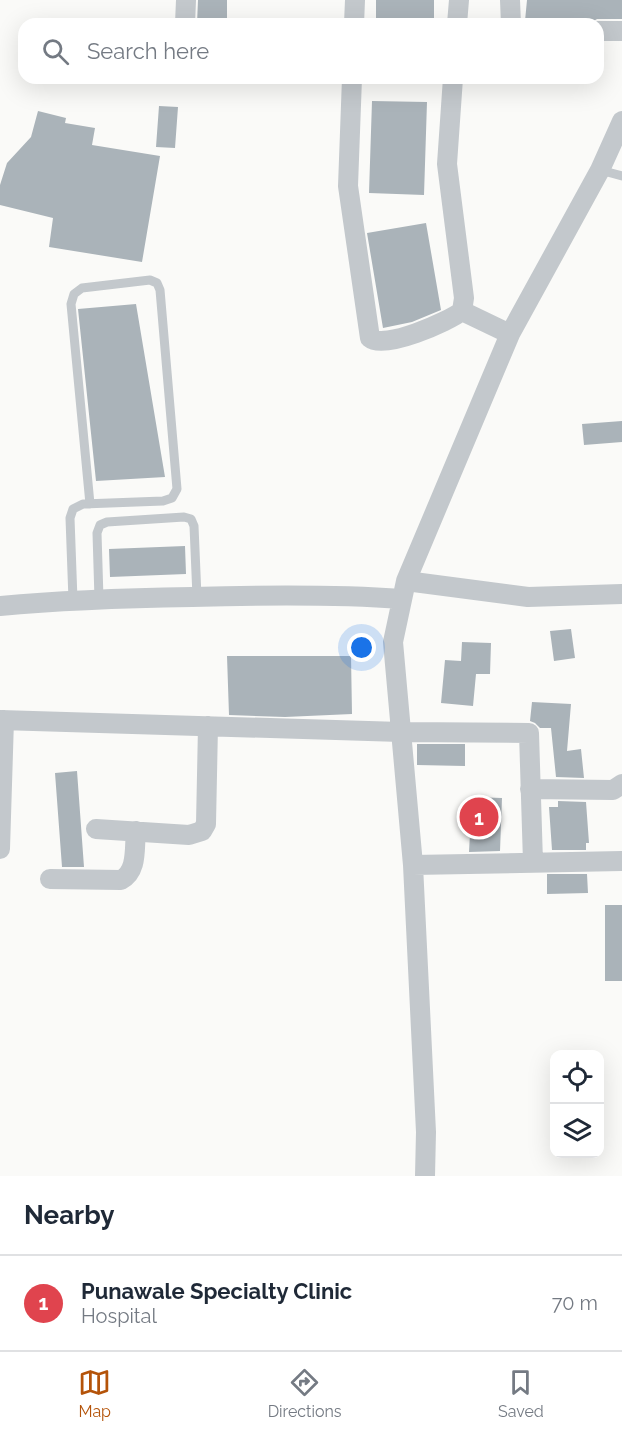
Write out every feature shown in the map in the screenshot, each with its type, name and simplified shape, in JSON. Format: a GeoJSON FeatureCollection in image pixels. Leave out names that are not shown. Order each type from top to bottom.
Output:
{"type":"FeatureCollection","features":[{"type":"Feature","properties":{"kind":"street"},"geometry":{"type":"LineString","coordinates":[[185,18],[186,0]]}},
{"type":"Feature","properties":{"kind":"street"},"geometry":{"type":"LineString","coordinates":[[354,18],[355,0]]}},
{"type":"Feature","properties":{"kind":"street"},"geometry":{"type":"LineString","coordinates":[[458,18],[459,0]]}},
{"type":"Feature","properties":{"kind":"street"},"geometry":{"type":"LineString","coordinates":[[510,0],[511,18]]}},
{"type":"Feature","properties":{"kind":"street"},"geometry":{"type":"LineString","coordinates":[[604,31],[622,31]]}},
{"type":"Feature","properties":{"kind":"street"},"geometry":{"type":"LineString","coordinates":[[352,84],[348,186],[370,338],[374,342],[449,321],[462,311],[464,298],[447,164],[453,84]]}},
{"type":"Feature","properties":{"kind":"street"},"geometry":{"type":"LineString","coordinates":[[425,1176],[426,1132],[413,865],[393,642],[404,590],[510,334],[600,170],[622,121]]}},
{"type":"Feature","properties":{"kind":"street"},"geometry":{"type":"LineString","coordinates":[[462,311],[510,334]]}},
{"type":"Feature","properties":{"kind":"street"},"geometry":{"type":"LineString","coordinates":[[0,606],[73,600],[325,595],[404,590],[528,597],[622,594]]}},
{"type":"Feature","properties":{"kind":"street"},"geometry":{"type":"LineString","coordinates":[[0,849],[2,720],[401,732],[529,732],[533,862]]}},
{"type":"Feature","properties":{"kind":"street"},"geometry":{"type":"LineString","coordinates":[[96,829],[189,835],[202,831],[206,824],[208,726]]}},
{"type":"Feature","properties":{"kind":"street"},"geometry":{"type":"LineString","coordinates":[[530,789],[614,790],[622,784]]}},
{"type":"Feature","properties":{"kind":"street"},"geometry":{"type":"LineString","coordinates":[[50,879],[121,879],[129,875],[133,868],[136,831]]}},
{"type":"Feature","properties":{"kind":"street"},"geometry":{"type":"LineString","coordinates":[[413,865],[622,861]]}},
{"type":"Feature","properties":{"kind":"lane"},"geometry":{"type":"LineString","coordinates":[[600,170],[622,177]]}},
{"type":"Feature","properties":{"kind":"lane"},"geometry":{"type":"LineString","coordinates":[[73,600],[70,518],[73,508],[82,504],[90,504],[163,501],[172,498],[177,489],[160,290],[157,283],[150,280],[82,288],[74,294],[71,304],[90,504]]}},
{"type":"Feature","properties":{"kind":"lane"},"geometry":{"type":"LineString","coordinates":[[99,599],[97,533],[100,525],[107,522],[184,517],[190,519],[194,526],[197,597]]}},
{"type":"Feature","properties":{"kind":"building"},"geometry":{"type":"Polygon","coordinates":[[[198,0],[227,0],[227,18],[197,18],[198,0]]]}},
{"type":"Feature","properties":{"kind":"building"},"geometry":{"type":"Polygon","coordinates":[[[376,0],[434,0],[434,18],[376,18],[376,0]]]}},
{"type":"Feature","properties":{"kind":"building"},"geometry":{"type":"Polygon","coordinates":[[[527,0],[622,0],[622,19],[525,18],[527,0]]]}},
{"type":"Feature","properties":{"kind":"building"},"geometry":{"type":"Polygon","coordinates":[[[372,101],[427,102],[424,195],[369,193],[372,101]]]}},
{"type":"Feature","properties":{"kind":"building"},"geometry":{"type":"Polygon","coordinates":[[[159,106],[178,107],[175,148],[156,147],[159,106]]]}},
{"type":"Feature","properties":{"kind":"building"},"geometry":{"type":"Polygon","coordinates":[[[38,111],[66,118],[65,123],[95,128],[92,145],[160,156],[142,262],[49,247],[53,218],[0,205],[0,185],[7,163],[31,137],[38,111]]]}},
{"type":"Feature","properties":{"kind":"building"},"geometry":{"type":"Polygon","coordinates":[[[426,223],[441,310],[412,322],[383,328],[367,233],[426,223]]]}},
{"type":"Feature","properties":{"kind":"building"},"geometry":{"type":"Polygon","coordinates":[[[136,304],[165,477],[96,481],[78,309],[136,304]]]}},
{"type":"Feature","properties":{"kind":"building"},"geometry":{"type":"Polygon","coordinates":[[[622,421],[622,442],[584,445],[582,424],[622,421]]]}},
{"type":"Feature","properties":{"kind":"building"},"geometry":{"type":"Polygon","coordinates":[[[185,546],[186,574],[110,577],[109,549],[185,546]]]}},
{"type":"Feature","properties":{"kind":"building"},"geometry":{"type":"Polygon","coordinates":[[[571,629],[575,658],[554,661],[550,631],[571,629]]]}},
{"type":"Feature","properties":{"kind":"building"},"geometry":{"type":"Polygon","coordinates":[[[462,642],[491,643],[490,674],[476,674],[473,706],[441,703],[445,660],[461,661],[462,642]]]}},
{"type":"Feature","properties":{"kind":"building"},"geometry":{"type":"Polygon","coordinates":[[[227,656],[351,656],[352,714],[285,717],[229,715],[227,656]]]}},
{"type":"Feature","properties":{"kind":"building"},"geometry":{"type":"Polygon","coordinates":[[[532,702],[571,704],[567,751],[581,749],[584,778],[556,777],[551,728],[540,728],[530,721],[532,702]]]}},
{"type":"Feature","properties":{"kind":"building"},"geometry":{"type":"Polygon","coordinates":[[[417,744],[465,744],[465,766],[417,765],[417,744]]]}},
{"type":"Feature","properties":{"kind":"building"},"geometry":{"type":"Polygon","coordinates":[[[77,771],[84,867],[62,867],[55,773],[77,771]]]}},
{"type":"Feature","properties":{"kind":"building"},"geometry":{"type":"Polygon","coordinates":[[[472,797],[502,798],[500,851],[469,852],[472,797]]]}},
{"type":"Feature","properties":{"kind":"building"},"geometry":{"type":"Polygon","coordinates":[[[558,801],[586,802],[589,843],[586,843],[586,850],[552,850],[549,807],[558,807],[558,801]]]}},
{"type":"Feature","properties":{"kind":"building"},"geometry":{"type":"Polygon","coordinates":[[[547,874],[587,874],[588,893],[547,894],[547,874]]]}},
{"type":"Feature","properties":{"kind":"building"},"geometry":{"type":"Polygon","coordinates":[[[605,905],[622,905],[622,981],[605,981],[605,905]]]}},
{"type":"Feature","properties":{"kind":"place","name":"Punawale Specialty Clinic"},"geometry":{"type":"Point","coordinates":[479,817]}}]}
